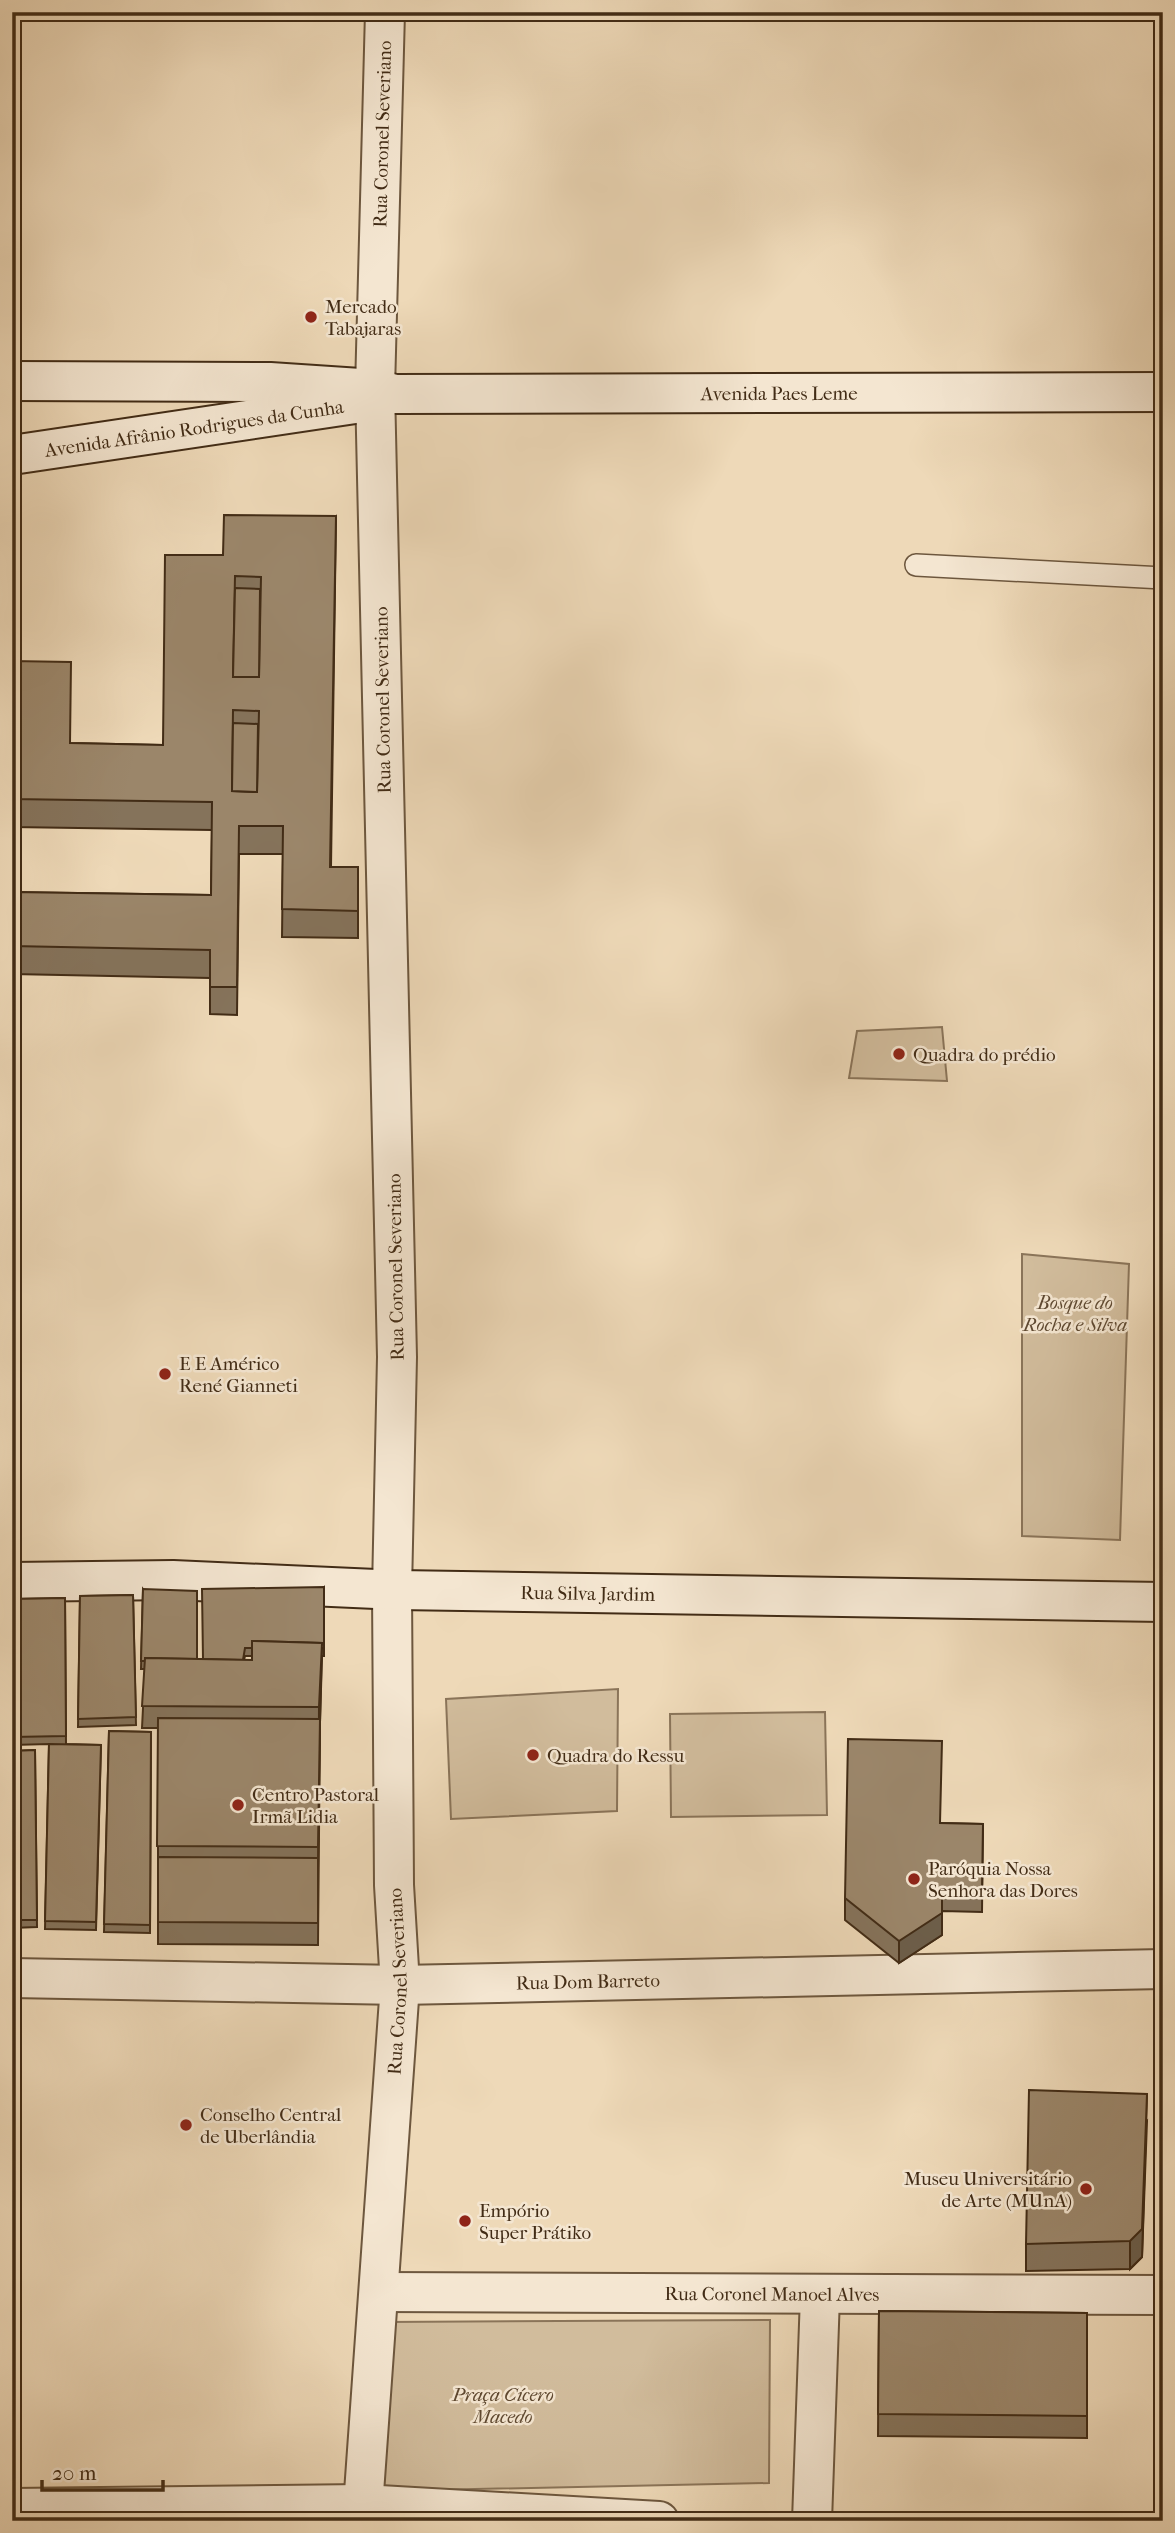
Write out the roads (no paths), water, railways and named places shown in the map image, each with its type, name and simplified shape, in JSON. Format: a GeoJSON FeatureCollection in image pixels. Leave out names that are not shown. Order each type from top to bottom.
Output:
{"type":"FeatureCollection","features":[{"type":"Feature","properties":{"kind":"street","name":"Rua Coronel Severiano"},"geometry":{"type":"LineString","coordinates":[[362,2512],[380,2292],[400,1985],[394,1885],[392,1590],[397,1357],[382,395],[384,12]]}},
{"type":"Feature","properties":{"kind":"street","name":"Avenida Afrânio Rodrigues da Cunha"},"geometry":{"type":"LineString","coordinates":[[12,381],[270,383],[382,395]]}},
{"type":"Feature","properties":{"kind":"street","name":"Avenida Paes Leme"},"geometry":{"type":"LineString","coordinates":[[382,395],[1163,392]]}},
{"type":"Feature","properties":{"kind":"street","name":"Avenida Afrânio Rodrigues da Cunha"},"geometry":{"type":"LineString","coordinates":[[12,455],[382,395]]}},
{"type":"Feature","properties":{"kind":"street","name":"Rua Silva Jardim"},"geometry":{"type":"LineString","coordinates":[[12,1582],[173,1580],[392,1590],[1163,1602]]}},
{"type":"Feature","properties":{"kind":"street","name":"Rua Dom Barreto"},"geometry":{"type":"LineString","coordinates":[[12,1978],[400,1985],[1163,1969]]}},
{"type":"Feature","properties":{"kind":"street","name":"Rua Coronel Manoel Alves"},"geometry":{"type":"LineString","coordinates":[[380,2292],[820,2296],[1163,2295]]}},
{"type":"Feature","properties":{"kind":"street"},"geometry":{"type":"LineString","coordinates":[[812,2521],[820,2296]]}},
{"type":"Feature","properties":{"kind":"street"},"geometry":{"type":"LineString","coordinates":[[12,2508],[362,2512],[659,2521]]}},
{"type":"Feature","properties":{"kind":"lane"},"geometry":{"type":"LineString","coordinates":[[916,565],[1163,578]]}},
{"type":"Feature","properties":{"kind":"place","name":"Mercado Tabajaras"},"geometry":{"type":"Point","coordinates":[311,317]}},
{"type":"Feature","properties":{"kind":"place","name":"Quadra do prédio"},"geometry":{"type":"Point","coordinates":[899,1054]}},
{"type":"Feature","properties":{"kind":"place","name":"E E Américo René Gianneti"},"geometry":{"type":"Point","coordinates":[165,1374]}},
{"type":"Feature","properties":{"kind":"place","name":"Quadra do Ressu"},"geometry":{"type":"Point","coordinates":[533,1755]}},
{"type":"Feature","properties":{"kind":"place","name":"Centro Pastoral Irmã Lidia"},"geometry":{"type":"Point","coordinates":[238,1805]}},
{"type":"Feature","properties":{"kind":"place","name":"Paróquia Nossa Senhora das Dores"},"geometry":{"type":"Point","coordinates":[914,1879]}},
{"type":"Feature","properties":{"kind":"place","name":"Conselho Central de Uberlândia"},"geometry":{"type":"Point","coordinates":[186,2125]}},
{"type":"Feature","properties":{"kind":"place","name":"Museu Universitário de Arte (MUnA)"},"geometry":{"type":"Point","coordinates":[1086,2189]}},
{"type":"Feature","properties":{"kind":"place","name":"Empório Super Prátiko"},"geometry":{"type":"Point","coordinates":[465,2221]}},
{"type":"Feature","properties":{"kind":"park label","name":"Bosque do Rocha e Silva"},"geometry":{"type":"Point","coordinates":[1075,1313]}},
{"type":"Feature","properties":{"kind":"park label","name":"Praça Cícero Macedo"},"geometry":{"type":"Point","coordinates":[503,2405]}}]}
